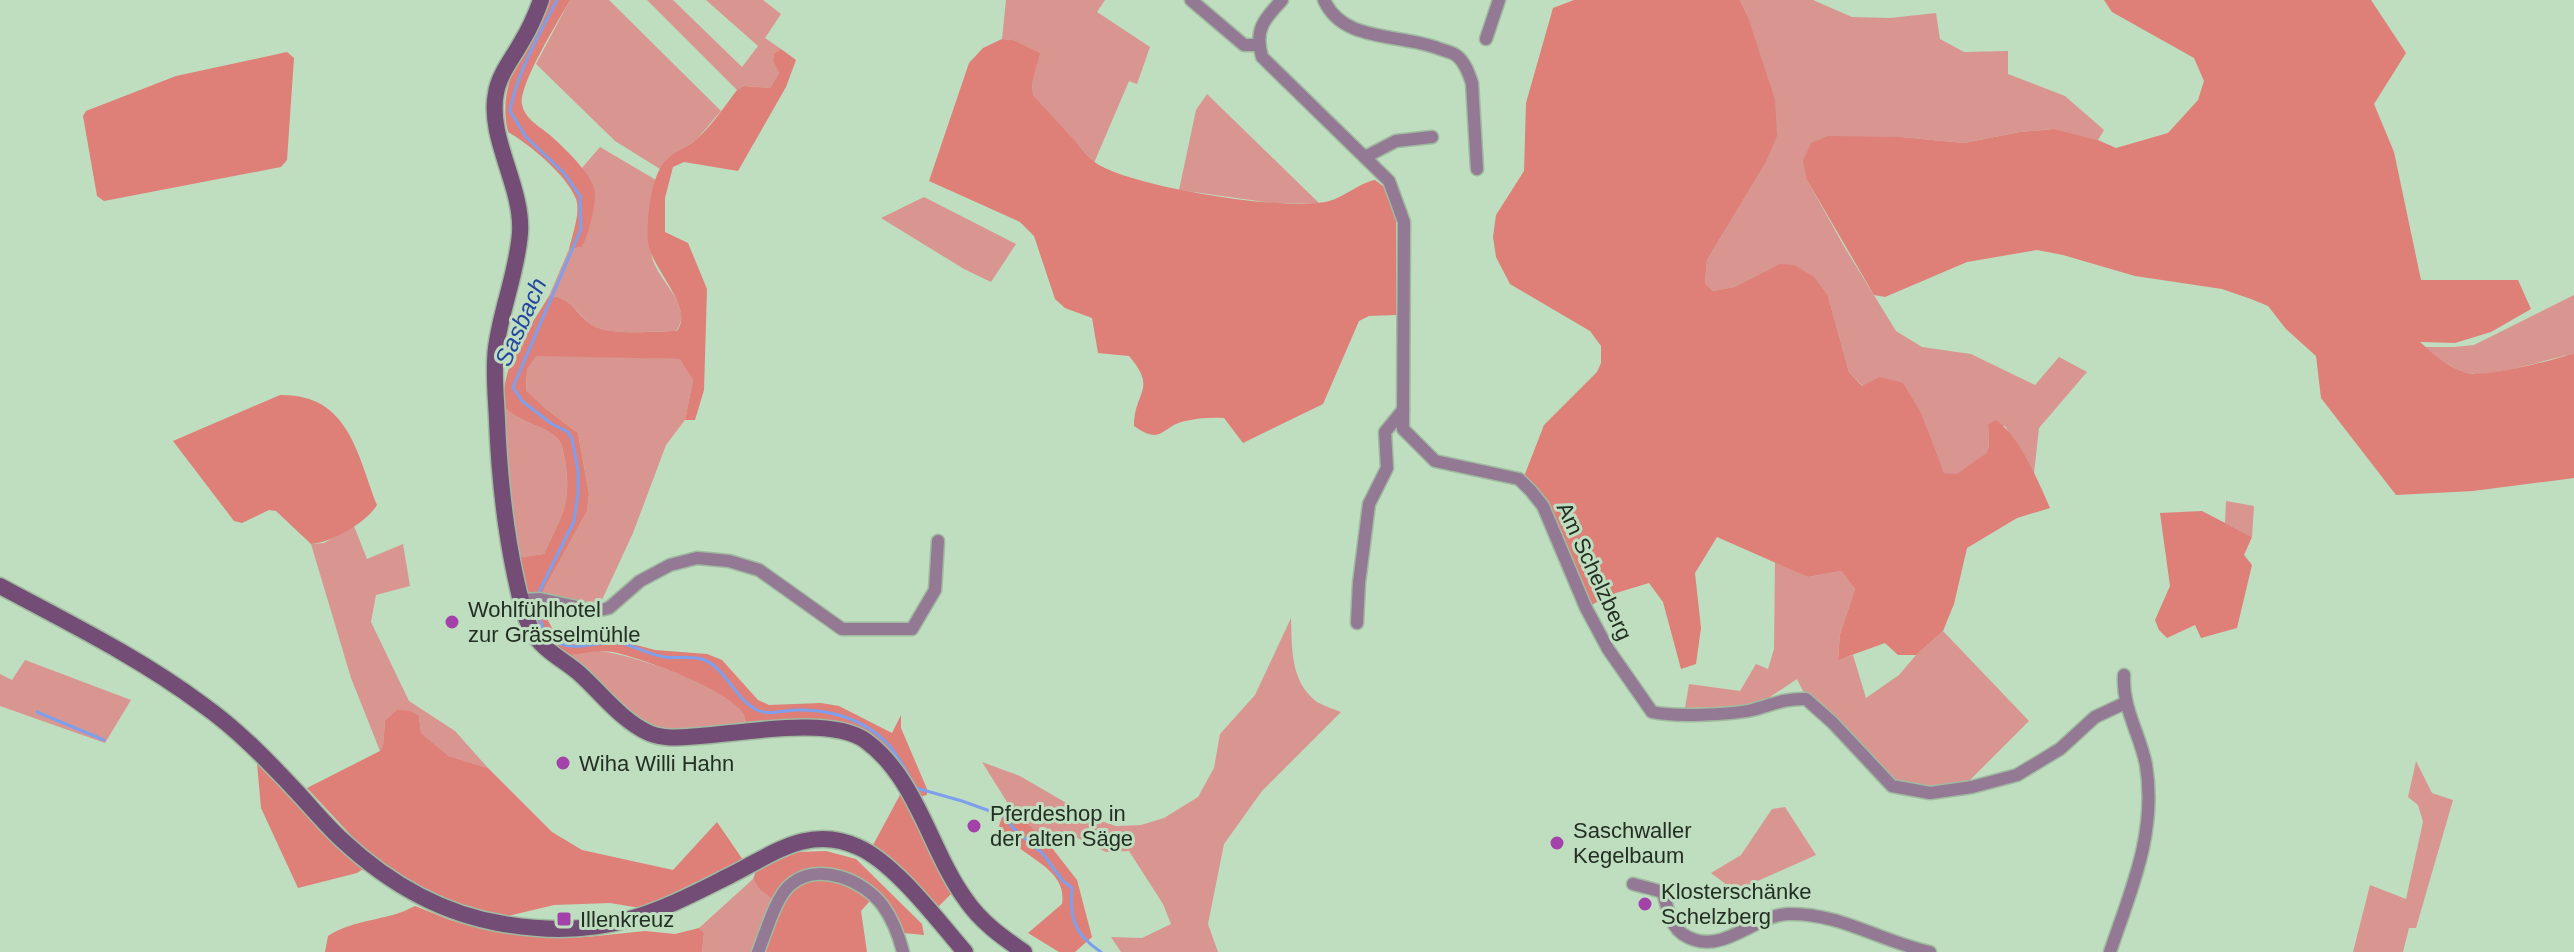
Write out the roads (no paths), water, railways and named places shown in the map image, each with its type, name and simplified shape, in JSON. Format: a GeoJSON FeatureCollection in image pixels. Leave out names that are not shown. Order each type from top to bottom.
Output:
{"type":"FeatureCollection","features":[{"type":"Feature","properties":{"kind":"main road"},"geometry":{"type":"LineString","coordinates":[[541,0],[524,39],[498,83],[495,95],[496,117],[518,206],[520,228],[518,254],[496,345],[504,515],[530,599],[528,622],[538,640],[634,725],[651,734],[673,737],[813,727],[846,731],[864,739],[878,751],[908,791],[965,900],[984,922],[1024,952]]}},
{"type":"Feature","properties":{"kind":"main road"},"geometry":{"type":"LineString","coordinates":[[0,586],[204,705],[261,755],[340,838],[368,862],[399,885],[458,913],[525,928],[560,929],[612,923],[677,902],[745,868],[775,849],[802,841],[830,839],[858,846],[877,859],[909,888],[965,952]]}},
{"type":"Feature","properties":{"kind":"street"},"geometry":{"type":"LineString","coordinates":[[1191,0],[1244,45],[1259,45]]}},
{"type":"Feature","properties":{"kind":"street"},"geometry":{"type":"LineString","coordinates":[[1282,0],[1260,29],[1262,57],[1389,181],[1404,222],[1403,410],[1385,432],[1387,468],[1369,504],[1357,623]]}},
{"type":"Feature","properties":{"kind":"street"},"geometry":{"type":"LineString","coordinates":[[1324,0],[1331,15],[1355,31],[1422,42],[1457,55],[1469,71],[1472,83],[1477,169]]}},
{"type":"Feature","properties":{"kind":"street"},"geometry":{"type":"LineString","coordinates":[[1486,39],[1499,0]]}},
{"type":"Feature","properties":{"kind":"street"},"geometry":{"type":"LineString","coordinates":[[1365,157],[1396,141],[1432,137]]}},
{"type":"Feature","properties":{"kind":"street","name":"Am Schelzberg"},"geometry":{"type":"LineString","coordinates":[[1403,410],[1403,429],[1435,461],[1519,479],[1543,506],[1586,608],[1608,649],[1652,712],[1666,716],[1749,710],[1789,698],[1806,699],[1892,786],[1930,793],[1972,787],[2017,775],[2060,749],[2095,717],[2125,703]]}},
{"type":"Feature","properties":{"kind":"street"},"geometry":{"type":"LineString","coordinates":[[530,599],[596,611],[609,608],[640,581],[670,565],[697,558],[729,561],[759,570],[842,629],[912,629],[935,590],[938,541]]}},
{"type":"Feature","properties":{"kind":"street"},"geometry":{"type":"LineString","coordinates":[[2110,952],[2136,879],[2147,834],[2145,763],[2125,703],[2124,675]]}},
{"type":"Feature","properties":{"kind":"street"},"geometry":{"type":"LineString","coordinates":[[758,952],[780,896],[792,883],[814,874],[847,879],[872,895],[883,905],[895,927],[903,952]]}},
{"type":"Feature","properties":{"kind":"street"},"geometry":{"type":"LineString","coordinates":[[1633,884],[1663,892],[1673,927],[1698,942],[1725,938],[1786,914],[1834,919],[1930,952]]}},
{"type":"Feature","properties":{"kind":"waterway","name":"Sasbach"},"geometry":{"type":"LineString","coordinates":[[537,596],[574,521],[578,470],[568,432],[522,401],[513,387],[581,229],[580,196],[564,173],[526,137],[510,111],[523,68],[557,0]]}},
{"type":"Feature","properties":{"kind":"waterway","name":"Sasbach"},"geometry":{"type":"LineString","coordinates":[[536,604],[546,632],[562,644],[619,643],[665,657],[702,659],[717,668],[741,697],[759,711],[821,711],[867,727],[891,747],[916,788],[1004,816],[1072,888],[1076,925],[1085,939],[1101,952]]}},
{"type":"Feature","properties":{"kind":"waterway"},"geometry":{"type":"LineString","coordinates":[[37,712],[104,740]]}},
{"type":"Feature","properties":{"kind":"place","name":"Wohlfühlhotel zur Grässelmühle"},"geometry":{"type":"Point","coordinates":[452,622]}},
{"type":"Feature","properties":{"kind":"place","name":"Wiha Willi Hahn"},"geometry":{"type":"Point","coordinates":[563,763]}},
{"type":"Feature","properties":{"kind":"place","name":"Pferdeshop in der alten Säge"},"geometry":{"type":"Point","coordinates":[974,826]}},
{"type":"Feature","properties":{"kind":"place","name":"Saschwaller Kegelbaum"},"geometry":{"type":"Point","coordinates":[1557,843]}},
{"type":"Feature","properties":{"kind":"place","name":"Klosterschänke Schelzberg"},"geometry":{"type":"Point","coordinates":[1645,904]}},
{"type":"Feature","properties":{"kind":"place","name":"Illenkreuz"},"geometry":{"type":"Point","coordinates":[564,919]}}]}
